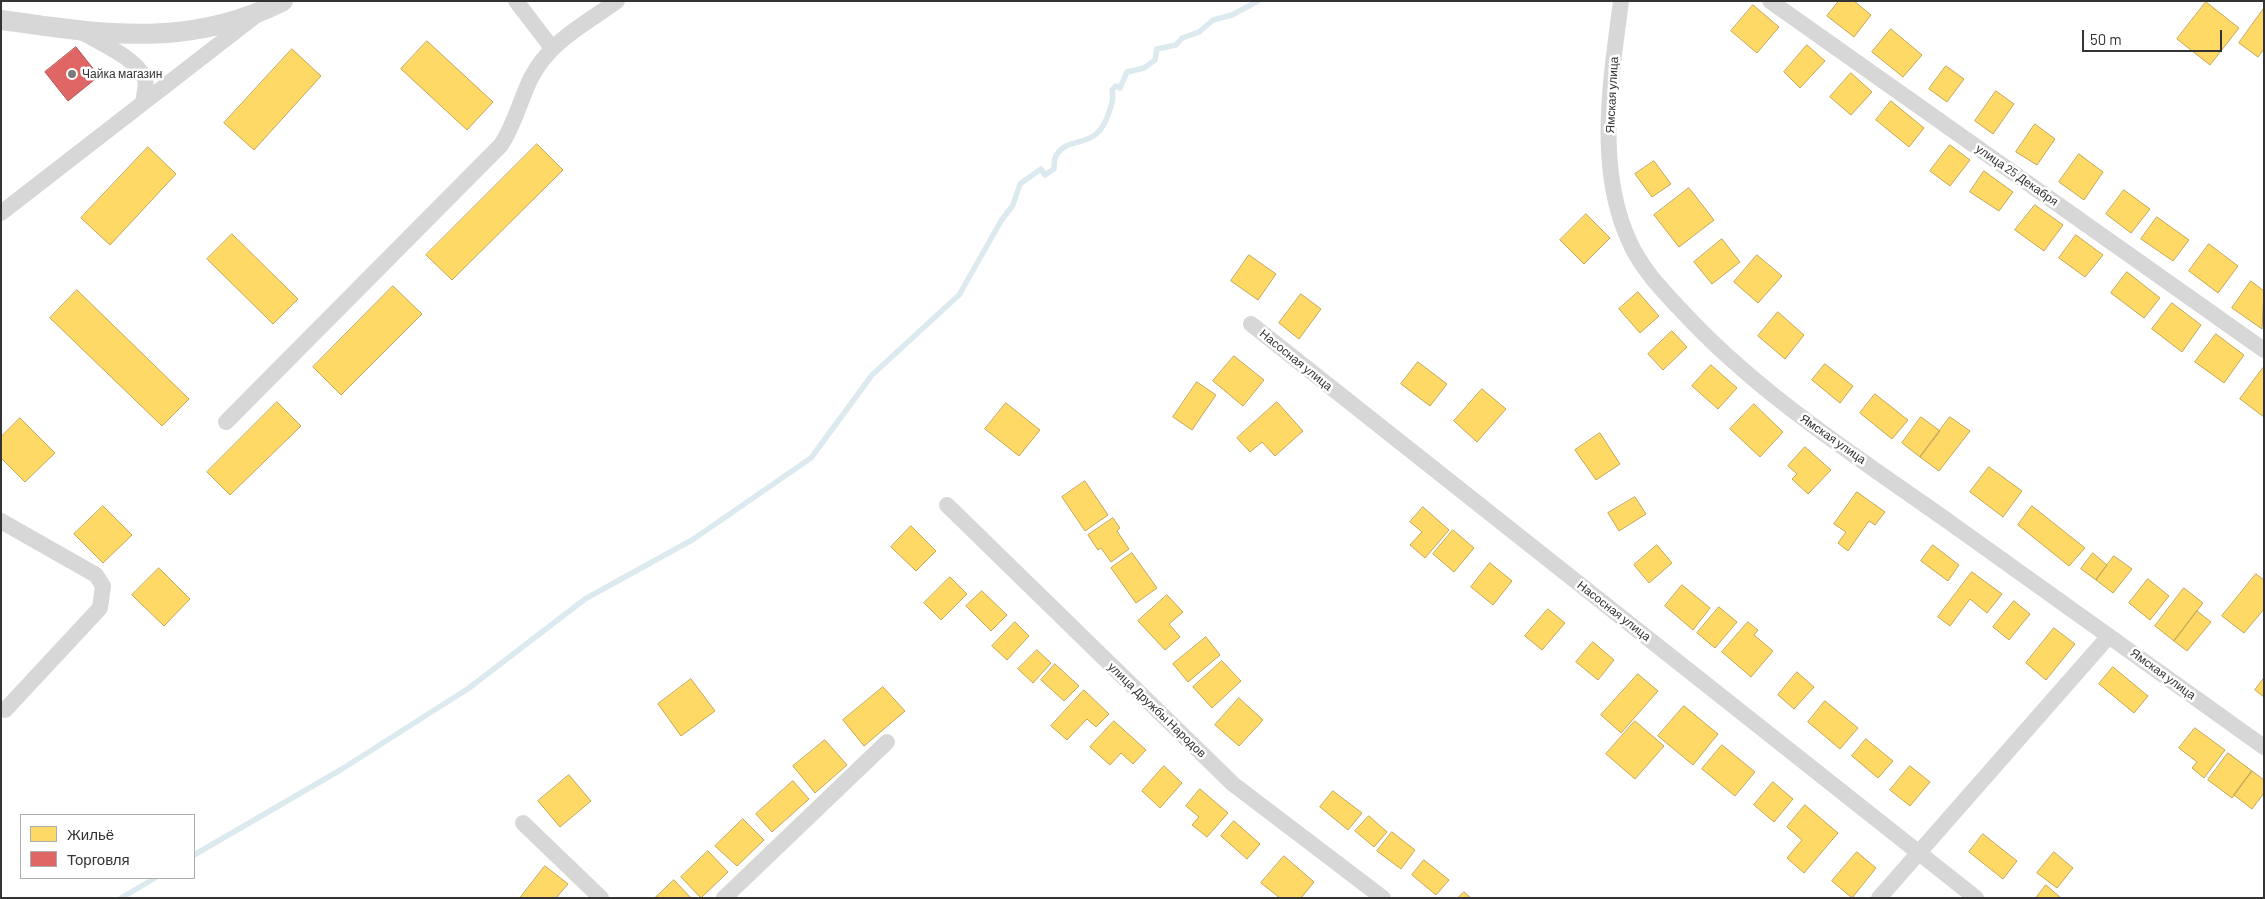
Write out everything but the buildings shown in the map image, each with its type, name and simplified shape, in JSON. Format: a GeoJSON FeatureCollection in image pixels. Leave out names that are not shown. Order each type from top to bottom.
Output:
{"type":"FeatureCollection","features":[{"type":"Feature","properties":{"kind":"street"},"geometry":{"type":"LineString","coordinates":[[1,213],[256,15],[283,1]]}},
{"type":"Feature","properties":{"kind":"street"},"geometry":{"type":"LineString","coordinates":[[516,1],[552,48]]}},
{"type":"Feature","properties":{"kind":"street"},"geometry":{"type":"LineString","coordinates":[[226,422],[501,145],[509,132],[532,76],[552,48],[573,30],[617,1]]}},
{"type":"Feature","properties":{"kind":"street","name":"Ямская улица"},"geometry":{"type":"LineString","coordinates":[[1621,1],[1612,69],[1608,129],[1613,180],[1623,225],[1631,244],[1652,278],[1720,349],[1794,412],[2264,747]]}},
{"type":"Feature","properties":{"kind":"street","name":"улица 25 Декабря"},"geometry":{"type":"LineString","coordinates":[[1770,1],[2264,350]]}},
{"type":"Feature","properties":{"kind":"street"},"geometry":{"type":"LineString","coordinates":[[1,20],[110,34],[192,32],[256,15]]}},
{"type":"Feature","properties":{"kind":"street"},"geometry":{"type":"LineString","coordinates":[[80,31],[128,59],[140,70],[146,82],[143,102]]}},
{"type":"Feature","properties":{"kind":"street","name":"Насосная улица"},"geometry":{"type":"LineString","coordinates":[[1251,324],[1976,898]]}},
{"type":"Feature","properties":{"kind":"street","name":"улица Дружбы Народов"},"geometry":{"type":"LineString","coordinates":[[947,505],[1233,784],[1383,898]]}},
{"type":"Feature","properties":{"kind":"street"},"geometry":{"type":"LineString","coordinates":[[1,521],[96,575],[103,586],[100,608],[5,710]]}},
{"type":"Feature","properties":{"kind":"street"},"geometry":{"type":"LineString","coordinates":[[1879,898],[2109,636]]}},
{"type":"Feature","properties":{"kind":"street"},"geometry":{"type":"LineString","coordinates":[[724,898],[887,742]]}},
{"type":"Feature","properties":{"kind":"street"},"geometry":{"type":"LineString","coordinates":[[523,823],[596,896]]}},
{"type":"Feature","properties":{"kind":"waterway"},"geometry":{"type":"LineString","coordinates":[[195,854],[342,769],[469,688],[585,599],[692,540],[811,458],[872,375],[959,295],[1001,221],[1013,205],[1020,184],[1041,169],[1045,175],[1054,169],[1055,157],[1063,148],[1091,138],[1098,133],[1112,104],[1112,90],[1116,86],[1120,88],[1127,72],[1144,68],[1155,60],[1157,49],[1176,45],[1182,38],[1199,32],[1213,20],[1232,15],[1258,1]]}},
{"type":"Feature","properties":{"kind":"waterway"},"geometry":{"type":"LineString","coordinates":[[121,898],[153,879]]}},
{"type":"Feature","properties":{"kind":"place","name":"Чайка магазин"},"geometry":{"type":"Point","coordinates":[72,74]}}]}
